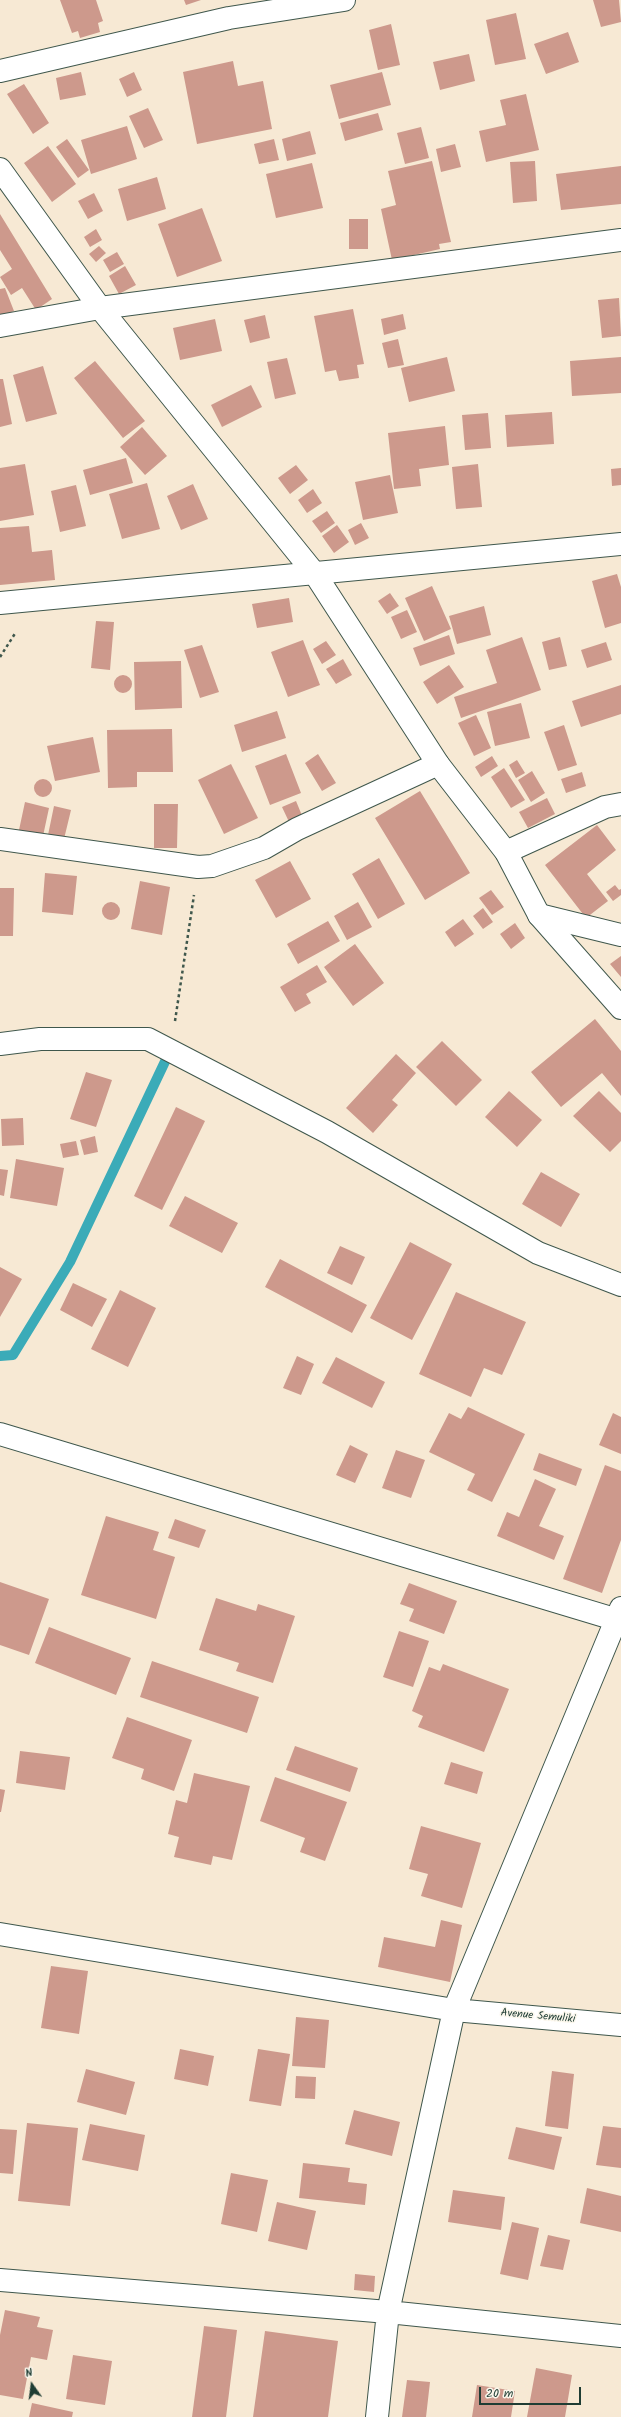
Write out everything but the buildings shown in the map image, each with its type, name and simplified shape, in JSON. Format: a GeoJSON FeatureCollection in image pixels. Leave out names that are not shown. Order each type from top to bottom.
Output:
{"type":"FeatureCollection","features":[{"type":"Feature","properties":{"kind":"street"},"geometry":{"type":"LineString","coordinates":[[0,71],[229,18],[344,0]]}},
{"type":"Feature","properties":{"kind":"street"},"geometry":{"type":"LineString","coordinates":[[0,169],[100,308],[315,574],[438,764],[506,852],[539,915],[621,1008]]}},
{"type":"Feature","properties":{"kind":"street"},"geometry":{"type":"LineString","coordinates":[[0,326],[100,308],[621,240]]}},
{"type":"Feature","properties":{"kind":"street"},"geometry":{"type":"LineString","coordinates":[[0,603],[621,544]]}},
{"type":"Feature","properties":{"kind":"street"},"geometry":{"type":"LineString","coordinates":[[0,839],[198,867],[212,866],[264,848],[297,829],[438,764]]}},
{"type":"Feature","properties":{"kind":"street"},"geometry":{"type":"LineString","coordinates":[[506,852],[605,807],[621,804]]}},
{"type":"Feature","properties":{"kind":"street"},"geometry":{"type":"LineString","coordinates":[[539,915],[621,935]]}},
{"type":"Feature","properties":{"kind":"street"},"geometry":{"type":"LineString","coordinates":[[0,1044],[40,1039],[148,1040],[327,1132],[538,1253],[621,1285]]}},
{"type":"Feature","properties":{"kind":"street"},"geometry":{"type":"LineString","coordinates":[[0,1434],[619,1616],[454,2010],[388,2312],[377,2417]]}},
{"type":"Feature","properties":{"kind":"street","name":"Avenue Semuliki"},"geometry":{"type":"LineString","coordinates":[[0,1934],[454,2010],[621,2025]]}},
{"type":"Feature","properties":{"kind":"street"},"geometry":{"type":"LineString","coordinates":[[0,2280],[388,2312],[621,2336]]}},
{"type":"Feature","properties":{"kind":"path"},"geometry":{"type":"LineString","coordinates":[[170,1051],[198,867]]}},
{"type":"Feature","properties":{"kind":"waterway"},"geometry":{"type":"LineString","coordinates":[[0,1356],[13,1355],[70,1262],[170,1051]]}}]}
